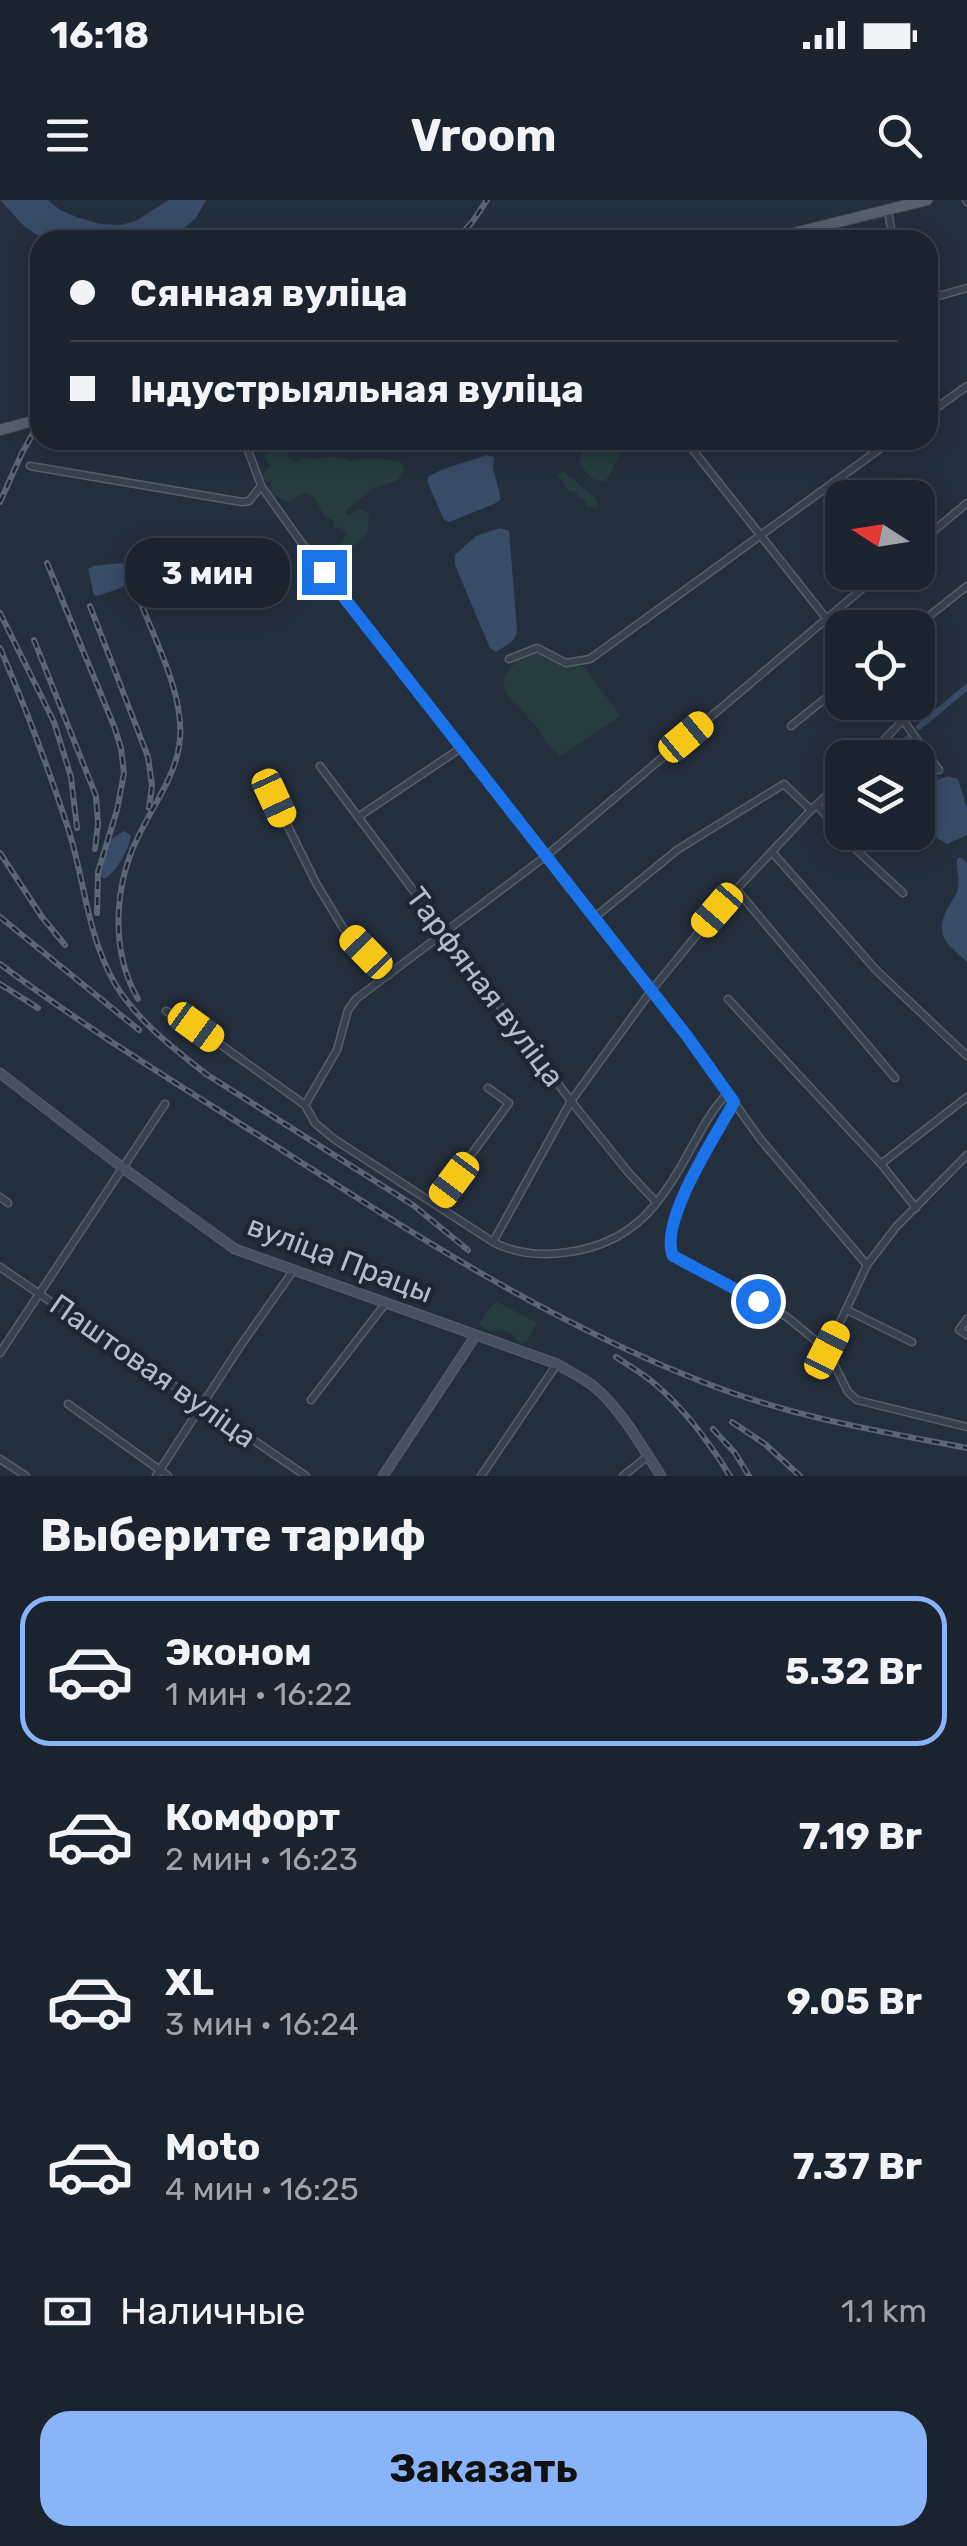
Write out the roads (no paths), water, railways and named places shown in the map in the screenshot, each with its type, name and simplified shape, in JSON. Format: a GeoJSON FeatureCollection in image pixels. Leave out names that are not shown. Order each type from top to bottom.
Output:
{"type":"FeatureCollection","features":[{"type":"Feature","properties":{"kind":"main road"},"geometry":{"type":"LineString","coordinates":[[805,230],[888,210],[901,203],[927,200]]}},
{"type":"Feature","properties":{"kind":"main road"},"geometry":{"type":"LineString","coordinates":[[0,430],[30,422]]}},
{"type":"Feature","properties":{"kind":"main road","name":"вуліца Працы"},"geometry":{"type":"LineString","coordinates":[[0,1072],[235,1249],[557,1364],[596,1388],[661,1476]]}},
{"type":"Feature","properties":{"kind":"main road"},"geometry":{"type":"LineString","coordinates":[[383,1476],[476,1336]]}},
{"type":"Feature","properties":{"kind":"street"},"geometry":{"type":"LineString","coordinates":[[888,210],[891,230]]}},
{"type":"Feature","properties":{"kind":"street"},"geometry":{"type":"LineString","coordinates":[[821,226],[822,230]]}},
{"type":"Feature","properties":{"kind":"street"},"geometry":{"type":"LineString","coordinates":[[938,296],[967,288]]}},
{"type":"Feature","properties":{"kind":"street"},"geometry":{"type":"LineString","coordinates":[[938,407],[967,386]]}},
{"type":"Feature","properties":{"kind":"street"},"geometry":{"type":"LineString","coordinates":[[248,450],[262,486],[290,527],[792,1178],[867,1266]]}},
{"type":"Feature","properties":{"kind":"street"},"geometry":{"type":"LineString","coordinates":[[693,450],[826,610]]}},
{"type":"Feature","properties":{"kind":"street"},"geometry":{"type":"LineString","coordinates":[[509,660],[537,648],[566,663],[590,659],[878,450]]}},
{"type":"Feature","properties":{"kind":"street"},"geometry":{"type":"LineString","coordinates":[[30,466],[242,502],[262,486]]}},
{"type":"Feature","properties":{"kind":"street"},"geometry":{"type":"LineString","coordinates":[[935,529],[967,502]]}},
{"type":"Feature","properties":{"kind":"street"},"geometry":{"type":"LineString","coordinates":[[935,611],[967,586]]}},
{"type":"Feature","properties":{"kind":"street"},"geometry":{"type":"LineString","coordinates":[[836,610],[860,590]]}},
{"type":"Feature","properties":{"kind":"street"},"geometry":{"type":"LineString","coordinates":[[305,1105],[337,1050],[348,1010],[356,999],[546,856],[825,619]]}},
{"type":"Feature","properties":{"kind":"street"},"geometry":{"type":"LineString","coordinates":[[791,726],[825,699]]}},
{"type":"Feature","properties":{"kind":"street"},"geometry":{"type":"LineString","coordinates":[[884,740],[902,720],[939,770]]}},
{"type":"Feature","properties":{"kind":"street"},"geometry":{"type":"LineString","coordinates":[[358,817],[461,748]]}},
{"type":"Feature","properties":{"kind":"street","name":"Тарфяная вуліца"},"geometry":{"type":"LineString","coordinates":[[320,766],[571,1102],[656,1202]]}},
{"type":"Feature","properties":{"kind":"street"},"geometry":{"type":"LineString","coordinates":[[594,918],[677,850],[784,784],[902,893]]}},
{"type":"Feature","properties":{"kind":"street"},"geometry":{"type":"LineString","coordinates":[[493,1242],[571,1102],[651,991],[698,931],[825,797]]}},
{"type":"Feature","properties":{"kind":"street"},"geometry":{"type":"LineString","coordinates":[[274,798],[316,884],[343,928],[389,976]]}},
{"type":"Feature","properties":{"kind":"street"},"geometry":{"type":"LineString","coordinates":[[772,852],[876,970],[967,1056]]}},
{"type":"Feature","properties":{"kind":"street"},"geometry":{"type":"LineString","coordinates":[[736,890],[894,1078]]}},
{"type":"Feature","properties":{"kind":"street"},"geometry":{"type":"LineString","coordinates":[[728,999],[882,1164],[916,1208]]}},
{"type":"Feature","properties":{"kind":"street"},"geometry":{"type":"LineString","coordinates":[[166,1010],[305,1105],[315,1123],[334,1138],[493,1242],[517,1251],[540,1254],[589,1248],[625,1234],[644,1218],[673,1182],[715,1106],[728,1094]]}},
{"type":"Feature","properties":{"kind":"street"},"geometry":{"type":"LineString","coordinates":[[436,1203],[509,1102],[488,1088]]}},
{"type":"Feature","properties":{"kind":"street"},"geometry":{"type":"LineString","coordinates":[[882,1164],[967,1097]]}},
{"type":"Feature","properties":{"kind":"street"},"geometry":{"type":"LineString","coordinates":[[734,1102],[674,1218],[671,1253],[787,1317],[827,1350],[848,1392],[857,1400],[967,1427]]}},
{"type":"Feature","properties":{"kind":"street"},"geometry":{"type":"LineString","coordinates":[[0,1354],[165,1104]]}},
{"type":"Feature","properties":{"kind":"street"},"geometry":{"type":"LineString","coordinates":[[827,1350],[867,1266],[896,1227],[967,1155]]}},
{"type":"Feature","properties":{"kind":"street"},"geometry":{"type":"LineString","coordinates":[[0,1198],[8,1203]]}},
{"type":"Feature","properties":{"kind":"street","name":"Паштовая вуліца"},"geometry":{"type":"LineString","coordinates":[[0,1267],[306,1476]]}},
{"type":"Feature","properties":{"kind":"street"},"geometry":{"type":"LineString","coordinates":[[158,1473],[293,1271]]}},
{"type":"Feature","properties":{"kind":"street"},"geometry":{"type":"LineString","coordinates":[[312,1400],[385,1304]]}},
{"type":"Feature","properties":{"kind":"street"},"geometry":{"type":"LineString","coordinates":[[847,1310],[912,1342]]}},
{"type":"Feature","properties":{"kind":"street"},"geometry":{"type":"LineString","coordinates":[[967,1319],[959,1330],[967,1335]]}},
{"type":"Feature","properties":{"kind":"street"},"geometry":{"type":"LineString","coordinates":[[482,1476],[557,1364]]}},
{"type":"Feature","properties":{"kind":"street"},"geometry":{"type":"LineString","coordinates":[[68,1404],[158,1473],[168,1476]]}},
{"type":"Feature","properties":{"kind":"street"},"geometry":{"type":"LineString","coordinates":[[623,1476],[648,1456]]}},
{"type":"Feature","properties":{"kind":"street"},"geometry":{"type":"LineString","coordinates":[[0,1459],[26,1476]]}},
{"type":"Feature","properties":{"kind":"water"},"geometry":{"type":"Polygon","coordinates":[[[0,200],[48,200],[79,218],[121,225],[138,220],[168,200],[206,200],[196,218],[182,230],[30,230],[0,200]]]}},
{"type":"Feature","properties":{"kind":"water"},"geometry":{"type":"Polygon","coordinates":[[[487,455],[494,457],[500,500],[449,522],[444,520],[428,477],[487,455]]]}},
{"type":"Feature","properties":{"kind":"water"},"geometry":{"type":"Polygon","coordinates":[[[500,528],[509,531],[517,629],[513,641],[496,652],[490,648],[455,565],[455,555],[476,536],[500,528]]]}},
{"type":"Feature","properties":{"kind":"water"},"geometry":{"type":"Polygon","coordinates":[[[122,563],[128,570],[129,581],[94,595],[88,569],[122,563]]]}},
{"type":"Feature","properties":{"kind":"water"},"geometry":{"type":"Polygon","coordinates":[[[948,776],[958,779],[967,808],[967,835],[947,844],[935,835],[938,780],[948,776]]]}},
{"type":"Feature","properties":{"kind":"water"},"geometry":{"type":"Polygon","coordinates":[[[124,831],[131,836],[127,848],[105,879],[100,876],[111,839],[124,831]]]}},
{"type":"Feature","properties":{"kind":"water"},"geometry":{"type":"Polygon","coordinates":[[[960,857],[967,863],[967,962],[948,944],[942,932],[944,917],[958,888],[960,857]]]}},
{"type":"Feature","properties":{"kind":"waterway"},"geometry":{"type":"LineString","coordinates":[[919,727],[967,687]]}},
{"type":"Feature","properties":{"kind":"waterway"},"geometry":{"type":"LineString","coordinates":[[906,740],[909,737]]}},
{"type":"Feature","properties":{"kind":"railway"},"geometry":{"type":"LineString","coordinates":[[465,230],[487,200]]}},
{"type":"Feature","properties":{"kind":"railway"},"geometry":{"type":"LineString","coordinates":[[0,502],[30,439]]}},
{"type":"Feature","properties":{"kind":"railway"},"geometry":{"type":"LineString","coordinates":[[47,563],[121,748],[124,773],[98,872],[97,913]]}},
{"type":"Feature","properties":{"kind":"railway"},"geometry":{"type":"LineString","coordinates":[[137,593],[166,665],[180,721],[174,765],[130,856],[120,897],[119,940],[138,999]]}},
{"type":"Feature","properties":{"kind":"railway"},"geometry":{"type":"LineString","coordinates":[[90,606],[148,757],[152,785],[149,808]]}},
{"type":"Feature","properties":{"kind":"railway"},"geometry":{"type":"LineString","coordinates":[[0,613],[54,722],[71,777],[77,828]]}},
{"type":"Feature","properties":{"kind":"railway"},"geometry":{"type":"LineString","coordinates":[[34,640],[96,796],[95,849]]}},
{"type":"Feature","properties":{"kind":"railway"},"geometry":{"type":"LineString","coordinates":[[0,648],[68,828],[97,944],[114,982],[133,1008],[206,1074],[413,1205],[468,1250]]}},
{"type":"Feature","properties":{"kind":"railway"},"geometry":{"type":"LineString","coordinates":[[0,853],[65,945]]}},
{"type":"Feature","properties":{"kind":"railway"},"geometry":{"type":"LineString","coordinates":[[0,917],[139,1030]]}},
{"type":"Feature","properties":{"kind":"railway"},"geometry":{"type":"LineString","coordinates":[[0,964],[105,1037],[386,1216],[488,1278],[594,1334],[735,1394],[834,1421],[967,1448]]}},
{"type":"Feature","properties":{"kind":"railway"},"geometry":{"type":"LineString","coordinates":[[0,984],[38,1008]]}},
{"type":"Feature","properties":{"kind":"railway"},"geometry":{"type":"LineString","coordinates":[[616,1357],[651,1380],[677,1405],[730,1476]]}},
{"type":"Feature","properties":{"kind":"railway"},"geometry":{"type":"LineString","coordinates":[[732,1422],[765,1444],[800,1476]]}},
{"type":"Feature","properties":{"kind":"railway"},"geometry":{"type":"LineString","coordinates":[[713,1429],[749,1476]]}}]}
